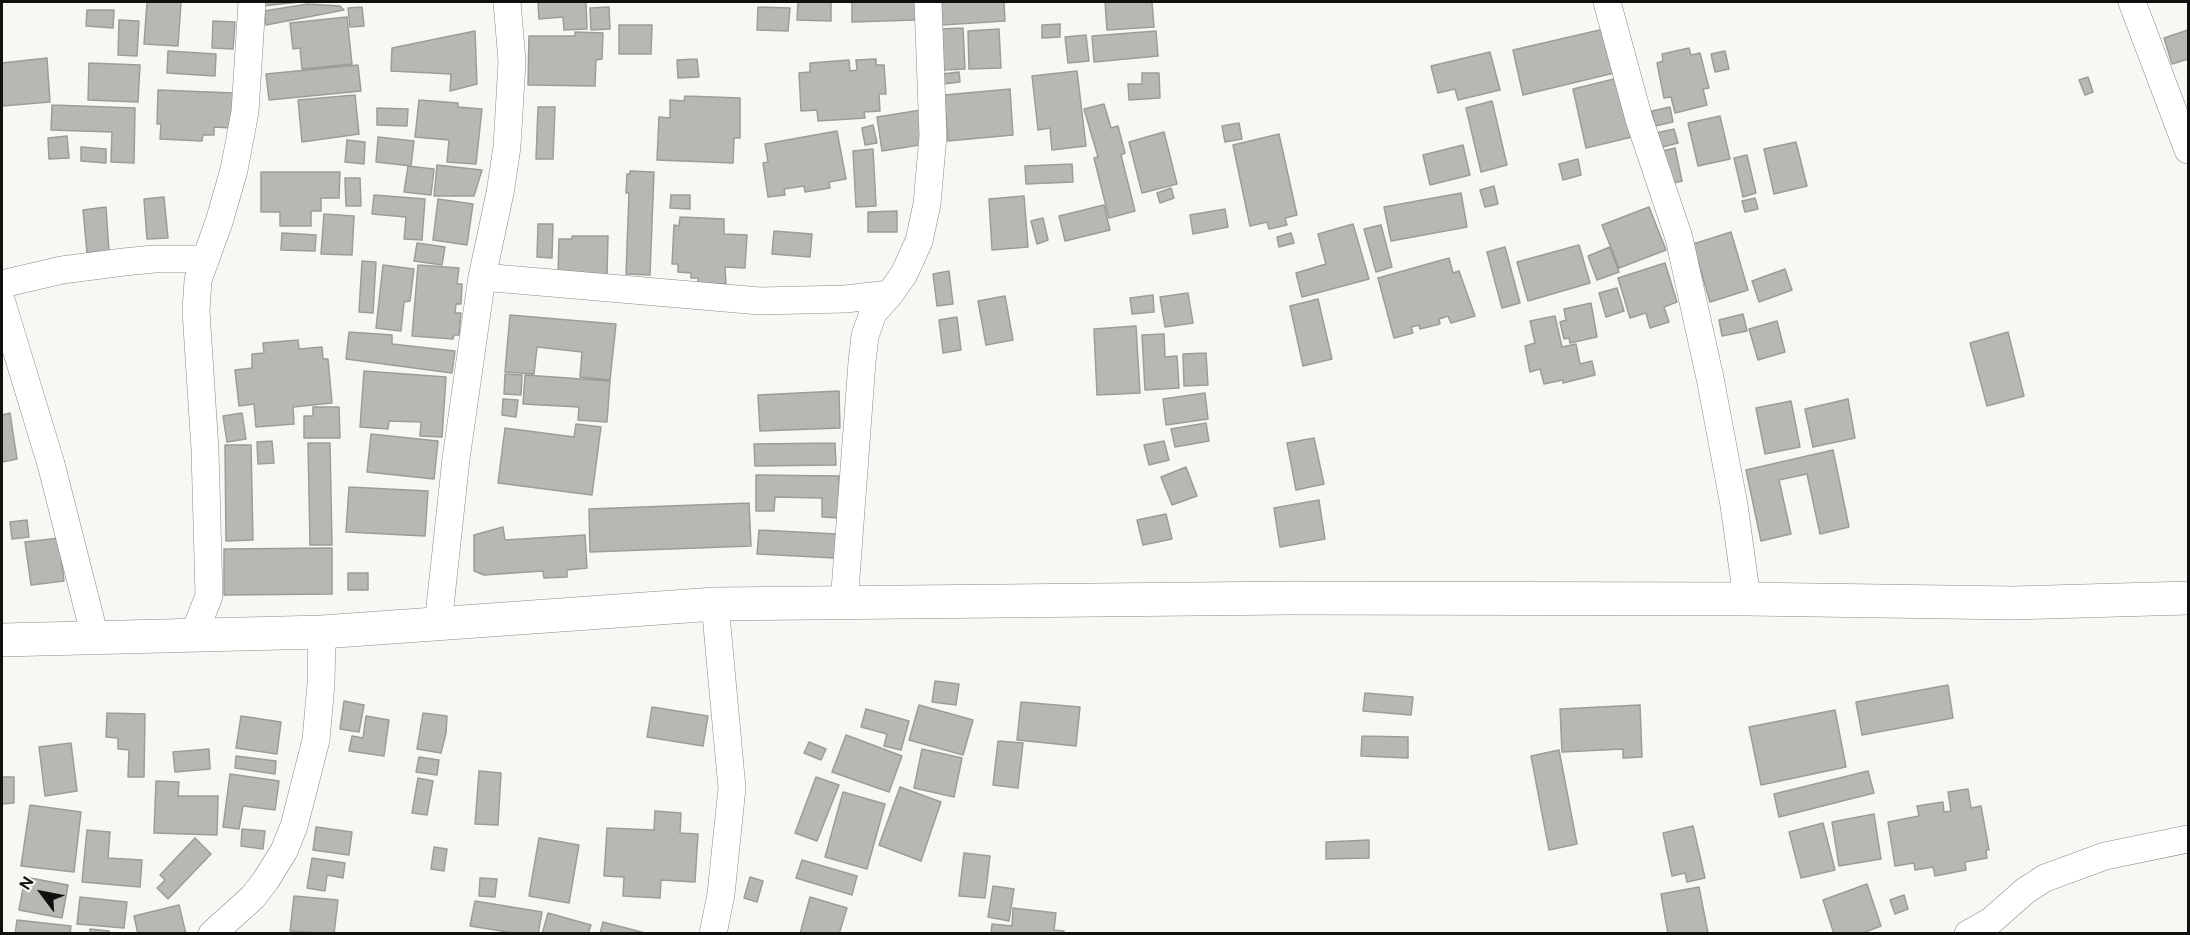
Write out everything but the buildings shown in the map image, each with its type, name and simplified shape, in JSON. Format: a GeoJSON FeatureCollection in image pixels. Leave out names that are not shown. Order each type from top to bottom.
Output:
{"type":"FeatureCollection","features":[{"type":"Feature","properties":{"kind":"main road"},"geometry":{"type":"LineString","coordinates":[[2,640],[322,632],[438,626],[715,604],[1289,598],[1747,599],[2013,603],[2188,598]]}},
{"type":"Feature","properties":{"kind":"street"},"geometry":{"type":"LineString","coordinates":[[194,636],[209,596],[206,450],[196,311],[198,280],[219,222],[234,170],[245,112],[252,2]]}},
{"type":"Feature","properties":{"kind":"street"},"geometry":{"type":"LineString","coordinates":[[438,626],[456,459],[482,277],[500,193],[507,147],[512,62],[507,2]]}},
{"type":"Feature","properties":{"kind":"street"},"geometry":{"type":"LineString","coordinates":[[844,604],[865,336],[873,313],[904,274],[919,241],[931,171],[933,136],[928,2]]}},
{"type":"Feature","properties":{"kind":"street"},"geometry":{"type":"LineString","coordinates":[[1607,2],[1639,119],[1679,238],[1728,470],[1747,599]]}},
{"type":"Feature","properties":{"kind":"street"},"geometry":{"type":"LineString","coordinates":[[2132,2],[2188,150]]}},
{"type":"Feature","properties":{"kind":"street"},"geometry":{"type":"LineString","coordinates":[[2,284],[62,270],[124,262],[154,259],[205,259]]}},
{"type":"Feature","properties":{"kind":"street"},"geometry":{"type":"LineString","coordinates":[[482,277],[728,300],[796,302],[890,294]]}},
{"type":"Feature","properties":{"kind":"street"},"geometry":{"type":"LineString","coordinates":[[2,303],[51,464],[95,637]]}},
{"type":"Feature","properties":{"kind":"street"},"geometry":{"type":"LineString","coordinates":[[713,933],[724,874],[732,788],[715,604]]}},
{"type":"Feature","properties":{"kind":"street"},"geometry":{"type":"LineString","coordinates":[[212,933],[259,889],[284,851],[294,826],[316,740],[321,684],[322,632]]}},
{"type":"Feature","properties":{"kind":"street"},"geometry":{"type":"LineString","coordinates":[[1968,933],[1991,921],[2025,891],[2045,878],[2105,856],[2188,839]]}}]}
